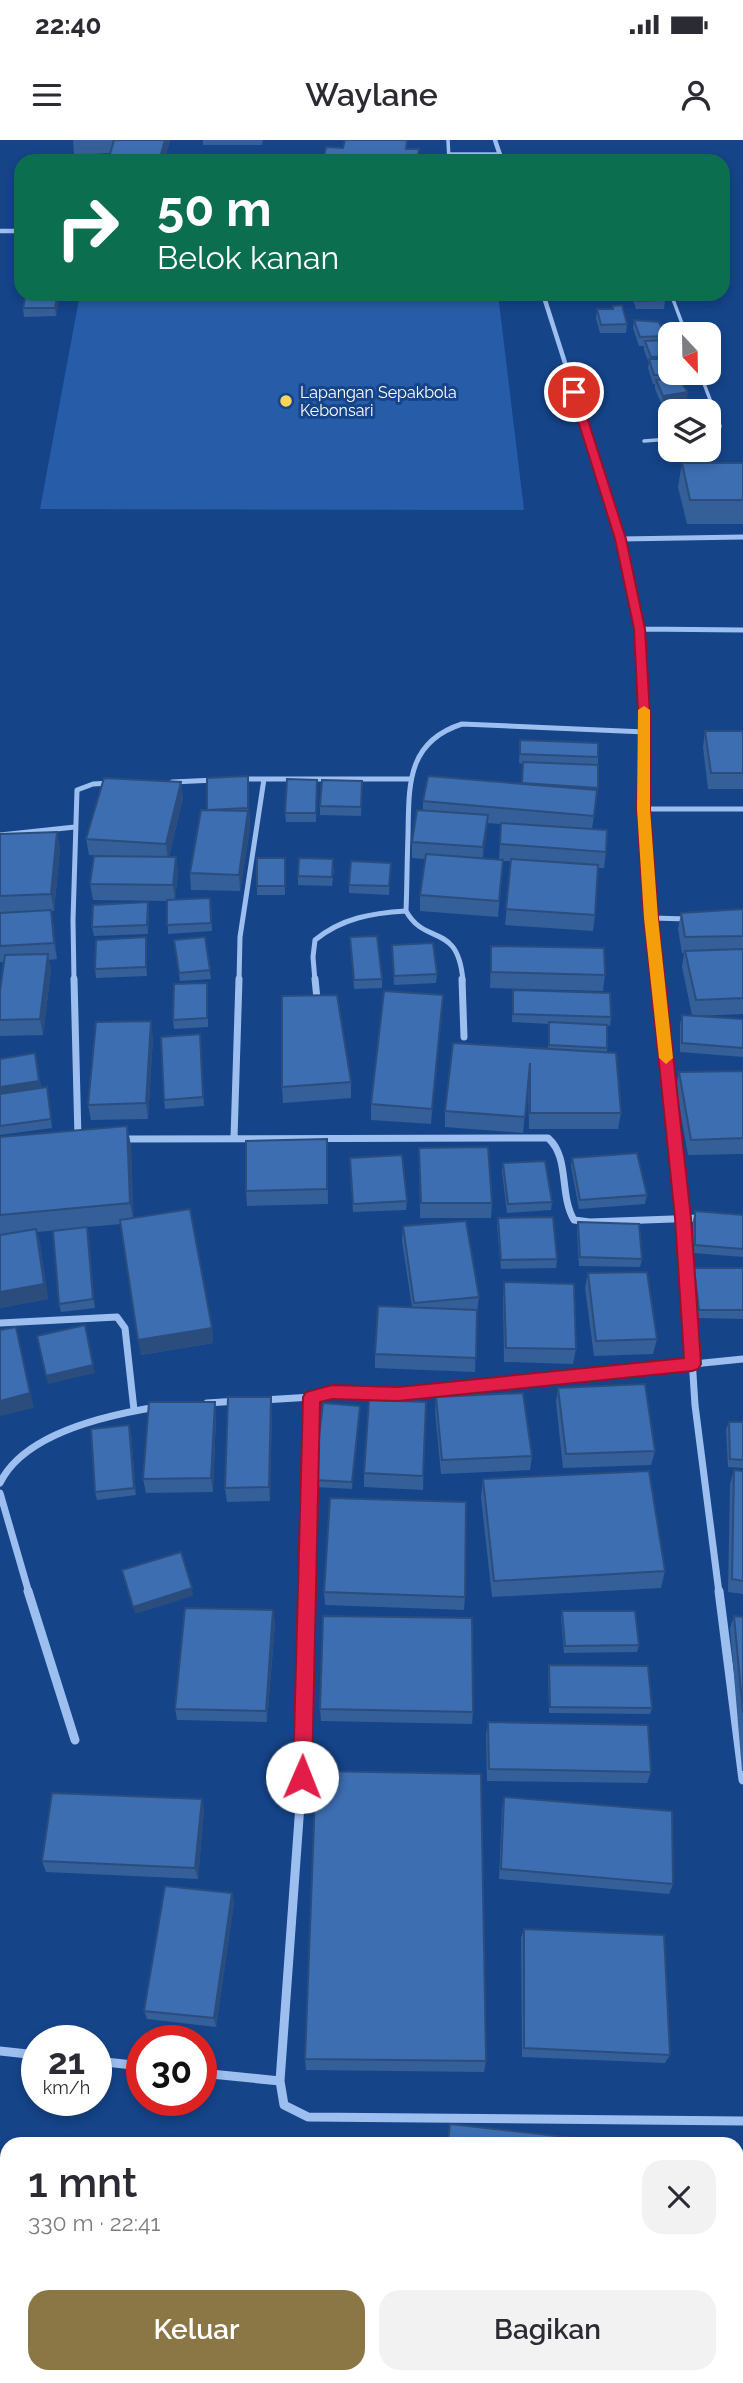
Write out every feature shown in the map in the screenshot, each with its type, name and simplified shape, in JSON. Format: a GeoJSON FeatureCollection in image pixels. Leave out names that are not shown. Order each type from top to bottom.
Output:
{"type":"FeatureCollection","features":[{"type":"Feature","properties":{"kind":"street"},"geometry":{"type":"LineString","coordinates":[[495,140],[500,154]]}},
{"type":"Feature","properties":{"kind":"street"},"geometry":{"type":"LineString","coordinates":[[545,301],[621,539],[640,629],[645,732],[644,809],[651,918],[683,1218],[692,1364],[743,1780]]}},
{"type":"Feature","properties":{"kind":"street"},"geometry":{"type":"LineString","coordinates":[[621,539],[743,537]]}},
{"type":"Feature","properties":{"kind":"street"},"geometry":{"type":"LineString","coordinates":[[640,629],[743,630]]}},
{"type":"Feature","properties":{"kind":"street"},"geometry":{"type":"LineString","coordinates":[[464,1037],[460,955],[447,939],[409,919],[406,911],[409,779],[428,741],[439,732],[462,724],[645,732]]}},
{"type":"Feature","properties":{"kind":"street"},"geometry":{"type":"LineString","coordinates":[[239,779],[409,779]]}},
{"type":"Feature","properties":{"kind":"street"},"geometry":{"type":"LineString","coordinates":[[234,1138],[240,937],[264,779]]}},
{"type":"Feature","properties":{"kind":"street"},"geometry":{"type":"LineString","coordinates":[[161,782],[226,780]]}},
{"type":"Feature","properties":{"kind":"street"},"geometry":{"type":"LineString","coordinates":[[78,1139],[73,920],[77,790],[93,783],[120,783]]}},
{"type":"Feature","properties":{"kind":"street"},"geometry":{"type":"LineString","coordinates":[[644,809],[743,809]]}},
{"type":"Feature","properties":{"kind":"street"},"geometry":{"type":"LineString","coordinates":[[0,835],[75,827]]}},
{"type":"Feature","properties":{"kind":"street"},"geometry":{"type":"LineString","coordinates":[[317,999],[313,957],[316,940],[329,929],[347,921],[406,911]]}},
{"type":"Feature","properties":{"kind":"street"},"geometry":{"type":"LineString","coordinates":[[651,918],[692,919]]}},
{"type":"Feature","properties":{"kind":"street"},"geometry":{"type":"LineString","coordinates":[[668,1080],[681,1080]]}},
{"type":"Feature","properties":{"kind":"street"},"geometry":{"type":"LineString","coordinates":[[117,1139],[548,1138],[558,1147],[561,1155],[567,1208],[574,1220],[590,1222],[707,1218]]}},
{"type":"Feature","properties":{"kind":"street"},"geometry":{"type":"LineString","coordinates":[[65,1140],[91,1139]]}},
{"type":"Feature","properties":{"kind":"street"},"geometry":{"type":"LineString","coordinates":[[0,1323],[117,1317],[125,1328],[134,1410]]}},
{"type":"Feature","properties":{"kind":"street"},"geometry":{"type":"LineString","coordinates":[[200,1404],[312,1397],[332,1392],[398,1394],[743,1359]]}},
{"type":"Feature","properties":{"kind":"street"},"geometry":{"type":"LineString","coordinates":[[312,1397],[302,1777],[280,2081],[284,2105],[308,2117],[743,2121]]}},
{"type":"Feature","properties":{"kind":"street"},"geometry":{"type":"LineString","coordinates":[[0,1483],[8,1465],[28,1450],[76,1428],[134,1410],[162,1406]]}},
{"type":"Feature","properties":{"kind":"street"},"geometry":{"type":"LineString","coordinates":[[0,1493],[10,1534],[75,1740]]}},
{"type":"Feature","properties":{"kind":"street"},"geometry":{"type":"LineString","coordinates":[[0,2051],[21,2053]]}},
{"type":"Feature","properties":{"kind":"street"},"geometry":{"type":"LineString","coordinates":[[217,2075],[280,2081]]}},
{"type":"Feature","properties":{"kind":"lane"},"geometry":{"type":"LineString","coordinates":[[448,140],[449,154],[500,154]]}},
{"type":"Feature","properties":{"kind":"lane"},"geometry":{"type":"LineString","coordinates":[[674,301],[682,322]]}},
{"type":"Feature","properties":{"kind":"lane"},"geometry":{"type":"LineString","coordinates":[[644,441],[658,440]]}},
{"type":"Feature","properties":{"kind":"shaded area","name":"Lapangan Sepakbola Kebonsari"},"geometry":{"type":"Polygon","coordinates":[[[79,301],[499,301],[524,510],[40,509],[79,301]]]}},
{"type":"Feature","properties":{"kind":"building"},"geometry":{"type":"Polygon","coordinates":[[[114,140],[165,140],[161,154],[110,154],[114,140]]]}},
{"type":"Feature","properties":{"kind":"building"},"geometry":{"type":"Polygon","coordinates":[[[345,140],[407,140],[406,149],[419,149],[418,154],[324,154],[326,147],[343,148],[345,140]]]}},
{"type":"Feature","properties":{"kind":"building"},"geometry":{"type":"Polygon","coordinates":[[[24,301],[56,301],[55,308],[23,308],[24,301]]]}},
{"type":"Feature","properties":{"kind":"building"},"geometry":{"type":"Polygon","coordinates":[[[622,305],[627,324],[601,325],[597,309],[613,309],[613,306],[622,305]]]}},
{"type":"Feature","properties":{"kind":"building"},"geometry":{"type":"Polygon","coordinates":[[[634,320],[659,322],[658,336],[640,337],[634,320]]]}},
{"type":"Feature","properties":{"kind":"building"},"geometry":{"type":"Polygon","coordinates":[[[658,340],[658,357],[651,357],[645,341],[658,340]]]}},
{"type":"Feature","properties":{"kind":"building"},"geometry":{"type":"Polygon","coordinates":[[[649,359],[658,359],[658,375],[654,375],[649,359]]]}},
{"type":"Feature","properties":{"kind":"building"},"geometry":{"type":"Polygon","coordinates":[[[658,385],[683,385],[688,392],[663,396],[658,385]]]}},
{"type":"Feature","properties":{"kind":"building"},"geometry":{"type":"Polygon","coordinates":[[[682,463],[743,463],[743,500],[690,500],[682,463]]]}},
{"type":"Feature","properties":{"kind":"building"},"geometry":{"type":"Polygon","coordinates":[[[705,731],[743,731],[743,773],[711,773],[705,731]]]}},
{"type":"Feature","properties":{"kind":"building"},"geometry":{"type":"Polygon","coordinates":[[[520,740],[598,743],[598,757],[520,754],[520,740]]]}},
{"type":"Feature","properties":{"kind":"building"},"geometry":{"type":"Polygon","coordinates":[[[523,762],[598,765],[598,788],[522,783],[523,762]]]}},
{"type":"Feature","properties":{"kind":"building"},"geometry":{"type":"Polygon","coordinates":[[[248,776],[248,808],[207,810],[207,778],[248,776]]]}},
{"type":"Feature","properties":{"kind":"building"},"geometry":{"type":"Polygon","coordinates":[[[428,776],[597,790],[594,816],[423,801],[428,776]]]}},
{"type":"Feature","properties":{"kind":"building"},"geometry":{"type":"Polygon","coordinates":[[[104,778],[181,782],[166,844],[86,839],[104,778]]]}},
{"type":"Feature","properties":{"kind":"building"},"geometry":{"type":"Polygon","coordinates":[[[287,779],[317,780],[316,813],[285,813],[287,779]]]}},
{"type":"Feature","properties":{"kind":"building"},"geometry":{"type":"Polygon","coordinates":[[[322,780],[362,781],[361,807],[320,806],[322,780]]]}},
{"type":"Feature","properties":{"kind":"building"},"geometry":{"type":"Polygon","coordinates":[[[201,810],[248,811],[239,875],[190,873],[201,810]]]}},
{"type":"Feature","properties":{"kind":"building"},"geometry":{"type":"Polygon","coordinates":[[[417,810],[488,815],[483,847],[412,842],[417,810]]]}},
{"type":"Feature","properties":{"kind":"building"},"geometry":{"type":"Polygon","coordinates":[[[501,823],[607,830],[606,852],[500,844],[501,823]]]}},
{"type":"Feature","properties":{"kind":"building"},"geometry":{"type":"Polygon","coordinates":[[[57,832],[51,894],[0,896],[0,834],[57,832]]]}},
{"type":"Feature","properties":{"kind":"building"},"geometry":{"type":"Polygon","coordinates":[[[426,854],[503,860],[499,901],[420,895],[426,854]]]}},
{"type":"Feature","properties":{"kind":"building"},"geometry":{"type":"Polygon","coordinates":[[[94,856],[176,857],[173,885],[90,884],[94,856]]]}},
{"type":"Feature","properties":{"kind":"building"},"geometry":{"type":"Polygon","coordinates":[[[257,858],[285,858],[285,886],[257,886],[257,858]]]}},
{"type":"Feature","properties":{"kind":"building"},"geometry":{"type":"Polygon","coordinates":[[[299,858],[333,859],[332,877],[298,876],[299,858]]]}},
{"type":"Feature","properties":{"kind":"building"},"geometry":{"type":"Polygon","coordinates":[[[511,859],[598,865],[595,915],[506,909],[511,859]]]}},
{"type":"Feature","properties":{"kind":"building"},"geometry":{"type":"Polygon","coordinates":[[[351,861],[391,863],[389,886],[349,885],[351,861]]]}},
{"type":"Feature","properties":{"kind":"building"},"geometry":{"type":"Polygon","coordinates":[[[210,898],[211,923],[167,925],[167,900],[210,898]]]}},
{"type":"Feature","properties":{"kind":"building"},"geometry":{"type":"Polygon","coordinates":[[[148,902],[147,925],[92,927],[93,905],[148,902]]]}},
{"type":"Feature","properties":{"kind":"building"},"geometry":{"type":"Polygon","coordinates":[[[743,909],[743,936],[685,937],[681,913],[743,909]]]}},
{"type":"Feature","properties":{"kind":"building"},"geometry":{"type":"Polygon","coordinates":[[[51,910],[54,943],[0,946],[0,913],[51,910]]]}},
{"type":"Feature","properties":{"kind":"building"},"geometry":{"type":"Polygon","coordinates":[[[377,936],[382,979],[354,980],[350,937],[377,936]]]}},
{"type":"Feature","properties":{"kind":"building"},"geometry":{"type":"Polygon","coordinates":[[[146,937],[146,967],[95,969],[96,940],[146,937]]]}},
{"type":"Feature","properties":{"kind":"building"},"geometry":{"type":"Polygon","coordinates":[[[205,937],[210,970],[179,973],[174,940],[205,937]]]}},
{"type":"Feature","properties":{"kind":"building"},"geometry":{"type":"Polygon","coordinates":[[[433,943],[437,974],[394,976],[392,945],[433,943]]]}},
{"type":"Feature","properties":{"kind":"building"},"geometry":{"type":"Polygon","coordinates":[[[491,946],[604,948],[605,975],[491,972],[491,946]]]}},
{"type":"Feature","properties":{"kind":"building"},"geometry":{"type":"Polygon","coordinates":[[[743,949],[743,998],[696,1000],[685,951],[743,949]]]}},
{"type":"Feature","properties":{"kind":"building"},"geometry":{"type":"Polygon","coordinates":[[[48,954],[40,1019],[0,1020],[0,991],[5,955],[48,954]]]}},
{"type":"Feature","properties":{"kind":"building"},"geometry":{"type":"Polygon","coordinates":[[[207,983],[207,1018],[173,1020],[174,984],[207,983]]]}},
{"type":"Feature","properties":{"kind":"building"},"geometry":{"type":"Polygon","coordinates":[[[513,990],[610,993],[611,1017],[513,1014],[513,990]]]}},
{"type":"Feature","properties":{"kind":"building"},"geometry":{"type":"Polygon","coordinates":[[[384,991],[443,995],[432,1109],[371,1104],[384,991]]]}},
{"type":"Feature","properties":{"kind":"building"},"geometry":{"type":"Polygon","coordinates":[[[337,995],[351,1082],[282,1087],[282,996],[337,995]]]}},
{"type":"Feature","properties":{"kind":"building"},"geometry":{"type":"Polygon","coordinates":[[[682,1015],[743,1019],[743,1048],[682,1043],[682,1015]]]}},
{"type":"Feature","properties":{"kind":"building"},"geometry":{"type":"Polygon","coordinates":[[[151,1021],[146,1103],[88,1105],[96,1022],[151,1021]]]}},
{"type":"Feature","properties":{"kind":"building"},"geometry":{"type":"Polygon","coordinates":[[[549,1022],[607,1025],[607,1048],[549,1045],[549,1022]]]}},
{"type":"Feature","properties":{"kind":"building"},"geometry":{"type":"Polygon","coordinates":[[[200,1034],[203,1097],[164,1100],[161,1037],[200,1034]]]}},
{"type":"Feature","properties":{"kind":"building"},"geometry":{"type":"Polygon","coordinates":[[[453,1043],[616,1053],[621,1113],[530,1113],[530,1063],[525,1117],[445,1111],[453,1043]]]}},
{"type":"Feature","properties":{"kind":"building"},"geometry":{"type":"Polygon","coordinates":[[[35,1053],[39,1081],[0,1087],[0,1059],[35,1053]]]}},
{"type":"Feature","properties":{"kind":"building"},"geometry":{"type":"Polygon","coordinates":[[[743,1071],[743,1138],[691,1140],[679,1072],[743,1071]]]}},
{"type":"Feature","properties":{"kind":"building"},"geometry":{"type":"Polygon","coordinates":[[[47,1087],[51,1119],[0,1126],[0,1094],[47,1087]]]}},
{"type":"Feature","properties":{"kind":"building"},"geometry":{"type":"Polygon","coordinates":[[[127,1126],[130,1203],[0,1215],[0,1137],[127,1126]]]}},
{"type":"Feature","properties":{"kind":"building"},"geometry":{"type":"Polygon","coordinates":[[[327,1139],[327,1189],[246,1191],[246,1141],[327,1139]]]}},
{"type":"Feature","properties":{"kind":"building"},"geometry":{"type":"Polygon","coordinates":[[[488,1147],[492,1203],[421,1203],[419,1148],[488,1147]]]}},
{"type":"Feature","properties":{"kind":"building"},"geometry":{"type":"Polygon","coordinates":[[[637,1153],[647,1195],[580,1200],[572,1158],[637,1153]]]}},
{"type":"Feature","properties":{"kind":"building"},"geometry":{"type":"Polygon","coordinates":[[[402,1155],[407,1201],[353,1204],[350,1158],[402,1155]]]}},
{"type":"Feature","properties":{"kind":"building"},"geometry":{"type":"Polygon","coordinates":[[[545,1161],[552,1202],[508,1204],[503,1163],[545,1161]]]}},
{"type":"Feature","properties":{"kind":"building"},"geometry":{"type":"Polygon","coordinates":[[[190,1209],[212,1328],[138,1340],[120,1220],[190,1209]]]}},
{"type":"Feature","properties":{"kind":"building"},"geometry":{"type":"Polygon","coordinates":[[[695,1211],[743,1215],[743,1249],[695,1245],[695,1211]]]}},
{"type":"Feature","properties":{"kind":"building"},"geometry":{"type":"Polygon","coordinates":[[[553,1217],[557,1259],[501,1260],[498,1218],[553,1217]]]}},
{"type":"Feature","properties":{"kind":"building"},"geometry":{"type":"Polygon","coordinates":[[[466,1221],[479,1297],[414,1303],[403,1226],[466,1221]]]}},
{"type":"Feature","properties":{"kind":"building"},"geometry":{"type":"Polygon","coordinates":[[[578,1222],[639,1224],[642,1259],[580,1257],[578,1222]]]}},
{"type":"Feature","properties":{"kind":"building"},"geometry":{"type":"Polygon","coordinates":[[[87,1227],[93,1299],[59,1304],[53,1231],[87,1227]]]}},
{"type":"Feature","properties":{"kind":"building"},"geometry":{"type":"Polygon","coordinates":[[[36,1229],[44,1284],[0,1292],[0,1235],[36,1229]]]}},
{"type":"Feature","properties":{"kind":"building"},"geometry":{"type":"Polygon","coordinates":[[[694,1268],[743,1268],[743,1310],[699,1310],[694,1268]]]}},
{"type":"Feature","properties":{"kind":"building"},"geometry":{"type":"Polygon","coordinates":[[[647,1272],[657,1339],[596,1341],[588,1273],[647,1272]]]}},
{"type":"Feature","properties":{"kind":"building"},"geometry":{"type":"Polygon","coordinates":[[[504,1282],[574,1284],[576,1349],[506,1348],[504,1282]]]}},
{"type":"Feature","properties":{"kind":"building"},"geometry":{"type":"Polygon","coordinates":[[[378,1306],[477,1310],[476,1358],[375,1354],[378,1306]]]}},
{"type":"Feature","properties":{"kind":"building"},"geometry":{"type":"Polygon","coordinates":[[[85,1325],[93,1365],[46,1376],[37,1336],[85,1325]]]}},
{"type":"Feature","properties":{"kind":"building"},"geometry":{"type":"Polygon","coordinates":[[[16,1327],[30,1393],[0,1401],[0,1330],[16,1327]]]}},
{"type":"Feature","properties":{"kind":"building"},"geometry":{"type":"Polygon","coordinates":[[[645,1384],[655,1451],[566,1454],[558,1388],[645,1384]]]}},
{"type":"Feature","properties":{"kind":"building"},"geometry":{"type":"Polygon","coordinates":[[[523,1393],[532,1456],[442,1460],[436,1397],[523,1393]]]}},
{"type":"Feature","properties":{"kind":"building"},"geometry":{"type":"Polygon","coordinates":[[[228,1397],[271,1397],[269,1487],[225,1488],[228,1397]]]}},
{"type":"Feature","properties":{"kind":"building"},"geometry":{"type":"Polygon","coordinates":[[[369,1400],[426,1402],[423,1476],[364,1473],[369,1400]]]}},
{"type":"Feature","properties":{"kind":"building"},"geometry":{"type":"Polygon","coordinates":[[[149,1402],[215,1402],[211,1478],[143,1479],[149,1402]]]}},
{"type":"Feature","properties":{"kind":"building"},"geometry":{"type":"Polygon","coordinates":[[[323,1403],[360,1406],[352,1482],[314,1480],[323,1403]]]}},
{"type":"Feature","properties":{"kind":"building"},"geometry":{"type":"Polygon","coordinates":[[[729,1422],[743,1422],[743,1460],[730,1459],[729,1422]]]}},
{"type":"Feature","properties":{"kind":"building"},"geometry":{"type":"Polygon","coordinates":[[[129,1425],[134,1488],[95,1492],[91,1429],[129,1425]]]}},
{"type":"Feature","properties":{"kind":"building"},"geometry":{"type":"Polygon","coordinates":[[[734,1470],[743,1471],[743,1581],[732,1579],[734,1470]]]}},
{"type":"Feature","properties":{"kind":"building"},"geometry":{"type":"Polygon","coordinates":[[[649,1471],[665,1571],[494,1581],[483,1479],[649,1471]]]}},
{"type":"Feature","properties":{"kind":"building"},"geometry":{"type":"Polygon","coordinates":[[[330,1498],[466,1502],[465,1597],[324,1592],[330,1498]]]}},
{"type":"Feature","properties":{"kind":"building"},"geometry":{"type":"Polygon","coordinates":[[[181,1552],[192,1588],[133,1607],[122,1570],[181,1552]]]}},
{"type":"Feature","properties":{"kind":"building"},"geometry":{"type":"Polygon","coordinates":[[[185,1608],[273,1610],[266,1711],[175,1709],[185,1608]]]}},
{"type":"Feature","properties":{"kind":"building"},"geometry":{"type":"Polygon","coordinates":[[[562,1611],[635,1611],[639,1645],[565,1646],[562,1611]]]}},
{"type":"Feature","properties":{"kind":"building"},"geometry":{"type":"Polygon","coordinates":[[[323,1616],[472,1618],[473,1712],[320,1709],[323,1616]]]}},
{"type":"Feature","properties":{"kind":"building"},"geometry":{"type":"Polygon","coordinates":[[[734,1616],[743,1617],[743,1713],[734,1616]]]}},
{"type":"Feature","properties":{"kind":"building"},"geometry":{"type":"Polygon","coordinates":[[[549,1665],[648,1666],[652,1708],[550,1707],[549,1665]]]}},
{"type":"Feature","properties":{"kind":"building"},"geometry":{"type":"Polygon","coordinates":[[[488,1722],[648,1725],[651,1772],[489,1769],[488,1722]]]}},
{"type":"Feature","properties":{"kind":"building"},"geometry":{"type":"Polygon","coordinates":[[[316,1771],[481,1774],[486,2061],[305,2059],[316,1771]]]}},
{"type":"Feature","properties":{"kind":"building"},"geometry":{"type":"Polygon","coordinates":[[[52,1793],[202,1799],[195,1868],[42,1861],[52,1793]]]}},
{"type":"Feature","properties":{"kind":"building"},"geometry":{"type":"Polygon","coordinates":[[[504,1797],[672,1811],[673,1884],[501,1869],[504,1797]]]}},
{"type":"Feature","properties":{"kind":"building"},"geometry":{"type":"Polygon","coordinates":[[[165,1886],[232,1893],[214,2018],[144,2011],[165,1886]]]}},
{"type":"Feature","properties":{"kind":"building"},"geometry":{"type":"Polygon","coordinates":[[[524,1929],[664,1935],[670,2055],[524,2048],[524,1929]]]}},
{"type":"Feature","properties":{"kind":"building"},"geometry":{"type":"Polygon","coordinates":[[[450,2124],[566,2137],[449,2137],[450,2124]]]}},
{"type":"Feature","properties":{"kind":"slow traffic"},"geometry":{"type":"LineString","coordinates":[[644,710],[644,809],[651,918],[666,1058]]}},
{"type":"Feature","properties":{"kind":"place","name":"Lapangan Sepakbola Kebonsari"},"geometry":{"type":"Point","coordinates":[286,401]}},
{"type":"Feature","properties":{"kind":"route"},"geometry":{"type":"LineString","coordinates":[[302,1777],[312,1397],[332,1392],[398,1394],[692,1364],[683,1218],[651,918],[643,787],[645,732],[640,629],[621,539],[574,392]]}}]}
